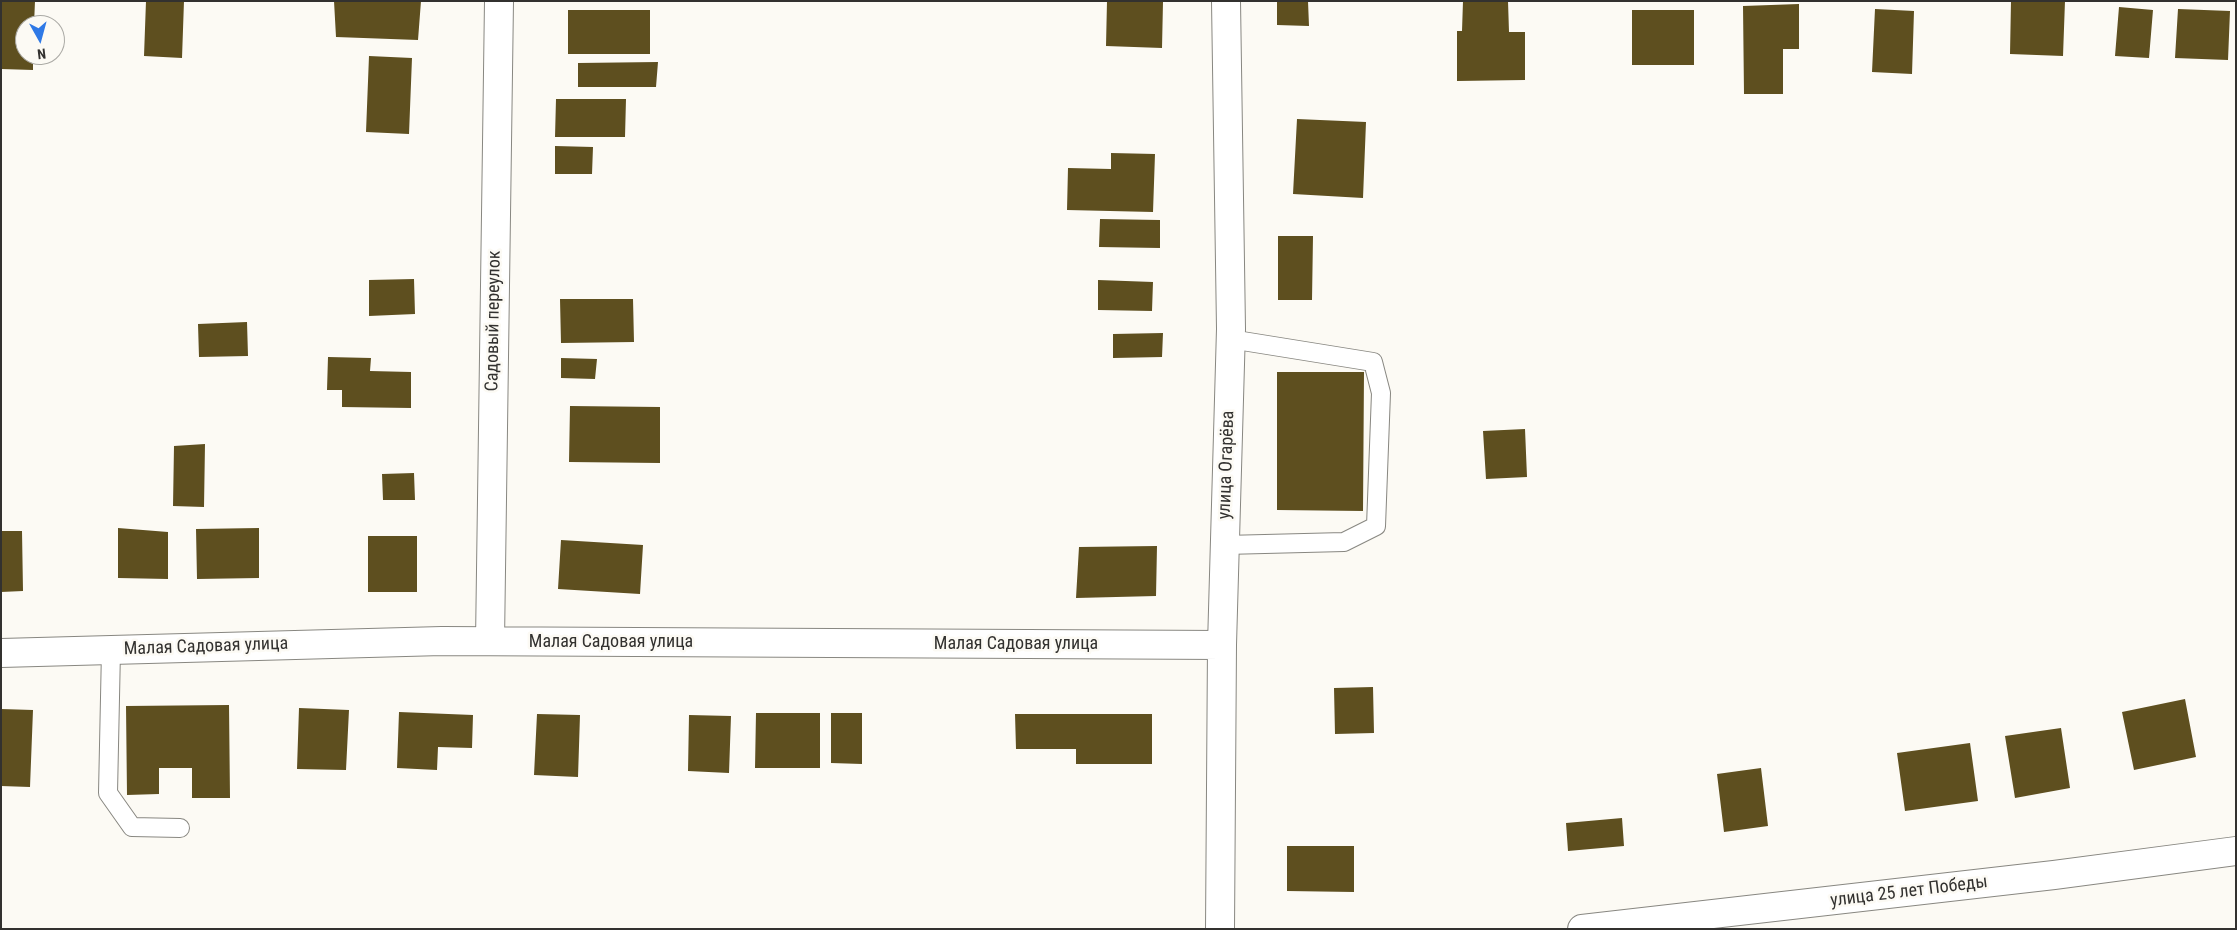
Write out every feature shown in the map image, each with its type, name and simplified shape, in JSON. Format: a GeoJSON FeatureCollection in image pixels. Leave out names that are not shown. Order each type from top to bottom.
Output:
{"type":"FeatureCollection","features":[{"type":"Feature","properties":{"kind":"street","name":"Садовый переулок"},"geometry":{"type":"LineString","coordinates":[[490,642],[499,1]]}},
{"type":"Feature","properties":{"kind":"street","name":"улица Огарёва"},"geometry":{"type":"LineString","coordinates":[[1220,929],[1222,645],[1230,339],[1226,1]]}},
{"type":"Feature","properties":{"kind":"street","name":"Малая Садовая улица"},"geometry":{"type":"LineString","coordinates":[[1,653],[490,642],[1222,645]]}},
{"type":"Feature","properties":{"kind":"street","name":"улица 25 лет Победы"},"geometry":{"type":"LineString","coordinates":[[1582,929],[2044,876],[2236,851]]}},
{"type":"Feature","properties":{"kind":"lane"},"geometry":{"type":"LineString","coordinates":[[1225,545],[1344,542],[1376,526],[1381,393],[1373,362],[1230,339]]}},
{"type":"Feature","properties":{"kind":"lane"},"geometry":{"type":"LineString","coordinates":[[111,650],[108,793],[132,826],[180,828]]}},
{"type":"Feature","properties":{"kind":"building"},"geometry":{"type":"Polygon","coordinates":[[[1,1],[35,1],[34,15],[15,15],[15,65],[33,65],[33,70],[1,69],[1,1]]]}},
{"type":"Feature","properties":{"kind":"building"},"geometry":{"type":"Polygon","coordinates":[[[146,1],[184,1],[182,58],[144,56],[146,1]]]}},
{"type":"Feature","properties":{"kind":"building"},"geometry":{"type":"Polygon","coordinates":[[[334,1],[421,1],[418,40],[336,37],[334,1]]]}},
{"type":"Feature","properties":{"kind":"building"},"geometry":{"type":"Polygon","coordinates":[[[1107,1],[1163,2],[1162,48],[1106,46],[1107,1]]]}},
{"type":"Feature","properties":{"kind":"building"},"geometry":{"type":"Polygon","coordinates":[[[1277,1],[1308,1],[1309,26],[1277,25],[1277,1]]]}},
{"type":"Feature","properties":{"kind":"building"},"geometry":{"type":"Polygon","coordinates":[[[1463,1],[1508,1],[1509,32],[1525,32],[1525,80],[1457,81],[1457,31],[1462,31],[1463,1]]]}},
{"type":"Feature","properties":{"kind":"building"},"geometry":{"type":"Polygon","coordinates":[[[2011,1],[2065,1],[2063,56],[2010,54],[2011,1]]]}},
{"type":"Feature","properties":{"kind":"building"},"geometry":{"type":"Polygon","coordinates":[[[1799,4],[1799,49],[1783,49],[1783,94],[1744,94],[1743,6],[1799,4]]]}},
{"type":"Feature","properties":{"kind":"building"},"geometry":{"type":"Polygon","coordinates":[[[2119,7],[2153,10],[2149,58],[2115,56],[2119,7]]]}},
{"type":"Feature","properties":{"kind":"building"},"geometry":{"type":"Polygon","coordinates":[[[1875,9],[1914,11],[1912,74],[1872,72],[1875,9]]]}},
{"type":"Feature","properties":{"kind":"building"},"geometry":{"type":"Polygon","coordinates":[[[2178,9],[2230,11],[2228,60],[2175,58],[2178,9]]]}},
{"type":"Feature","properties":{"kind":"building"},"geometry":{"type":"Polygon","coordinates":[[[568,10],[650,10],[650,54],[568,54],[568,10]]]}},
{"type":"Feature","properties":{"kind":"building"},"geometry":{"type":"Polygon","coordinates":[[[1632,10],[1694,10],[1694,65],[1632,65],[1632,10]]]}},
{"type":"Feature","properties":{"kind":"building"},"geometry":{"type":"Polygon","coordinates":[[[369,56],[412,58],[409,134],[366,132],[369,56]]]}},
{"type":"Feature","properties":{"kind":"building"},"geometry":{"type":"Polygon","coordinates":[[[658,62],[656,87],[578,87],[578,63],[658,62]]]}},
{"type":"Feature","properties":{"kind":"building"},"geometry":{"type":"Polygon","coordinates":[[[556,99],[626,99],[625,137],[555,137],[556,99]]]}},
{"type":"Feature","properties":{"kind":"building"},"geometry":{"type":"Polygon","coordinates":[[[1297,119],[1366,122],[1363,198],[1293,194],[1297,119]]]}},
{"type":"Feature","properties":{"kind":"building"},"geometry":{"type":"Polygon","coordinates":[[[555,146],[593,147],[592,174],[555,174],[555,146]]]}},
{"type":"Feature","properties":{"kind":"building"},"geometry":{"type":"Polygon","coordinates":[[[1111,153],[1155,154],[1153,212],[1067,210],[1068,168],[1111,169],[1111,153]]]}},
{"type":"Feature","properties":{"kind":"building"},"geometry":{"type":"Polygon","coordinates":[[[1100,219],[1160,220],[1160,248],[1099,247],[1100,219]]]}},
{"type":"Feature","properties":{"kind":"building"},"geometry":{"type":"Polygon","coordinates":[[[1278,236],[1313,236],[1312,300],[1278,300],[1278,236]]]}},
{"type":"Feature","properties":{"kind":"building"},"geometry":{"type":"Polygon","coordinates":[[[414,279],[415,314],[369,316],[369,280],[414,279]]]}},
{"type":"Feature","properties":{"kind":"building"},"geometry":{"type":"Polygon","coordinates":[[[1098,280],[1153,282],[1152,311],[1098,310],[1098,280]]]}},
{"type":"Feature","properties":{"kind":"building"},"geometry":{"type":"Polygon","coordinates":[[[560,299],[633,299],[634,342],[561,343],[560,299]]]}},
{"type":"Feature","properties":{"kind":"building"},"geometry":{"type":"Polygon","coordinates":[[[247,322],[248,356],[199,357],[198,324],[247,322]]]}},
{"type":"Feature","properties":{"kind":"building"},"geometry":{"type":"Polygon","coordinates":[[[1163,333],[1162,357],[1113,358],[1113,334],[1163,333]]]}},
{"type":"Feature","properties":{"kind":"building"},"geometry":{"type":"Polygon","coordinates":[[[328,357],[371,358],[370,371],[411,372],[411,408],[342,407],[342,390],[327,390],[328,357]]]}},
{"type":"Feature","properties":{"kind":"building"},"geometry":{"type":"Polygon","coordinates":[[[561,358],[597,359],[595,379],[561,378],[561,358]]]}},
{"type":"Feature","properties":{"kind":"building"},"geometry":{"type":"Polygon","coordinates":[[[1277,372],[1364,372],[1363,511],[1277,510],[1277,372]]]}},
{"type":"Feature","properties":{"kind":"building"},"geometry":{"type":"Polygon","coordinates":[[[570,406],[660,407],[660,463],[569,462],[570,406]]]}},
{"type":"Feature","properties":{"kind":"building"},"geometry":{"type":"Polygon","coordinates":[[[1525,429],[1527,477],[1486,479],[1483,431],[1525,429]]]}},
{"type":"Feature","properties":{"kind":"building"},"geometry":{"type":"Polygon","coordinates":[[[205,444],[204,507],[173,506],[174,446],[205,444]]]}},
{"type":"Feature","properties":{"kind":"building"},"geometry":{"type":"Polygon","coordinates":[[[414,473],[415,500],[383,500],[382,474],[414,473]]]}},
{"type":"Feature","properties":{"kind":"building"},"geometry":{"type":"Polygon","coordinates":[[[118,528],[168,532],[168,579],[118,578],[118,528]]]}},
{"type":"Feature","properties":{"kind":"building"},"geometry":{"type":"Polygon","coordinates":[[[259,528],[259,578],[197,579],[196,529],[259,528]]]}},
{"type":"Feature","properties":{"kind":"building"},"geometry":{"type":"Polygon","coordinates":[[[1,531],[22,531],[23,591],[1,592],[1,531]]]}},
{"type":"Feature","properties":{"kind":"building"},"geometry":{"type":"Polygon","coordinates":[[[368,536],[417,536],[417,592],[368,592],[368,536]]]}},
{"type":"Feature","properties":{"kind":"building"},"geometry":{"type":"Polygon","coordinates":[[[561,540],[643,545],[640,594],[558,589],[561,540]]]}},
{"type":"Feature","properties":{"kind":"building"},"geometry":{"type":"Polygon","coordinates":[[[1157,546],[1156,596],[1076,598],[1079,547],[1157,546]]]}},
{"type":"Feature","properties":{"kind":"building"},"geometry":{"type":"Polygon","coordinates":[[[1373,687],[1374,733],[1335,734],[1334,688],[1373,687]]]}},
{"type":"Feature","properties":{"kind":"building"},"geometry":{"type":"Polygon","coordinates":[[[2185,699],[2196,757],[2134,770],[2122,712],[2185,699]]]}},
{"type":"Feature","properties":{"kind":"building"},"geometry":{"type":"Polygon","coordinates":[[[229,705],[230,798],[192,798],[192,768],[159,768],[159,794],[127,795],[126,706],[229,705]]]}},
{"type":"Feature","properties":{"kind":"building"},"geometry":{"type":"Polygon","coordinates":[[[299,708],[349,710],[346,770],[297,769],[299,708]]]}},
{"type":"Feature","properties":{"kind":"building"},"geometry":{"type":"Polygon","coordinates":[[[1,709],[33,710],[30,787],[1,786],[1,709]]]}},
{"type":"Feature","properties":{"kind":"building"},"geometry":{"type":"Polygon","coordinates":[[[399,712],[473,715],[472,748],[438,747],[437,770],[397,768],[399,712]]]}},
{"type":"Feature","properties":{"kind":"building"},"geometry":{"type":"Polygon","coordinates":[[[756,713],[820,713],[820,768],[755,768],[756,713]]]}},
{"type":"Feature","properties":{"kind":"building"},"geometry":{"type":"Polygon","coordinates":[[[831,713],[862,713],[862,764],[831,763],[831,713]]]}},
{"type":"Feature","properties":{"kind":"building"},"geometry":{"type":"Polygon","coordinates":[[[537,714],[580,715],[578,777],[534,775],[537,714]]]}},
{"type":"Feature","properties":{"kind":"building"},"geometry":{"type":"Polygon","coordinates":[[[1015,714],[1152,714],[1152,764],[1076,764],[1076,749],[1016,749],[1015,714]]]}},
{"type":"Feature","properties":{"kind":"building"},"geometry":{"type":"Polygon","coordinates":[[[689,715],[731,716],[729,773],[688,771],[689,715]]]}},
{"type":"Feature","properties":{"kind":"building"},"geometry":{"type":"Polygon","coordinates":[[[2061,728],[2070,788],[2015,798],[2005,736],[2061,728]]]}},
{"type":"Feature","properties":{"kind":"building"},"geometry":{"type":"Polygon","coordinates":[[[1970,743],[1978,801],[1905,811],[1897,753],[1970,743]]]}},
{"type":"Feature","properties":{"kind":"building"},"geometry":{"type":"Polygon","coordinates":[[[1761,768],[1768,826],[1724,832],[1717,774],[1761,768]]]}},
{"type":"Feature","properties":{"kind":"building"},"geometry":{"type":"Polygon","coordinates":[[[1622,818],[1624,846],[1568,851],[1566,823],[1622,818]]]}},
{"type":"Feature","properties":{"kind":"building"},"geometry":{"type":"Polygon","coordinates":[[[1287,846],[1354,846],[1354,892],[1287,891],[1287,846]]]}}]}
